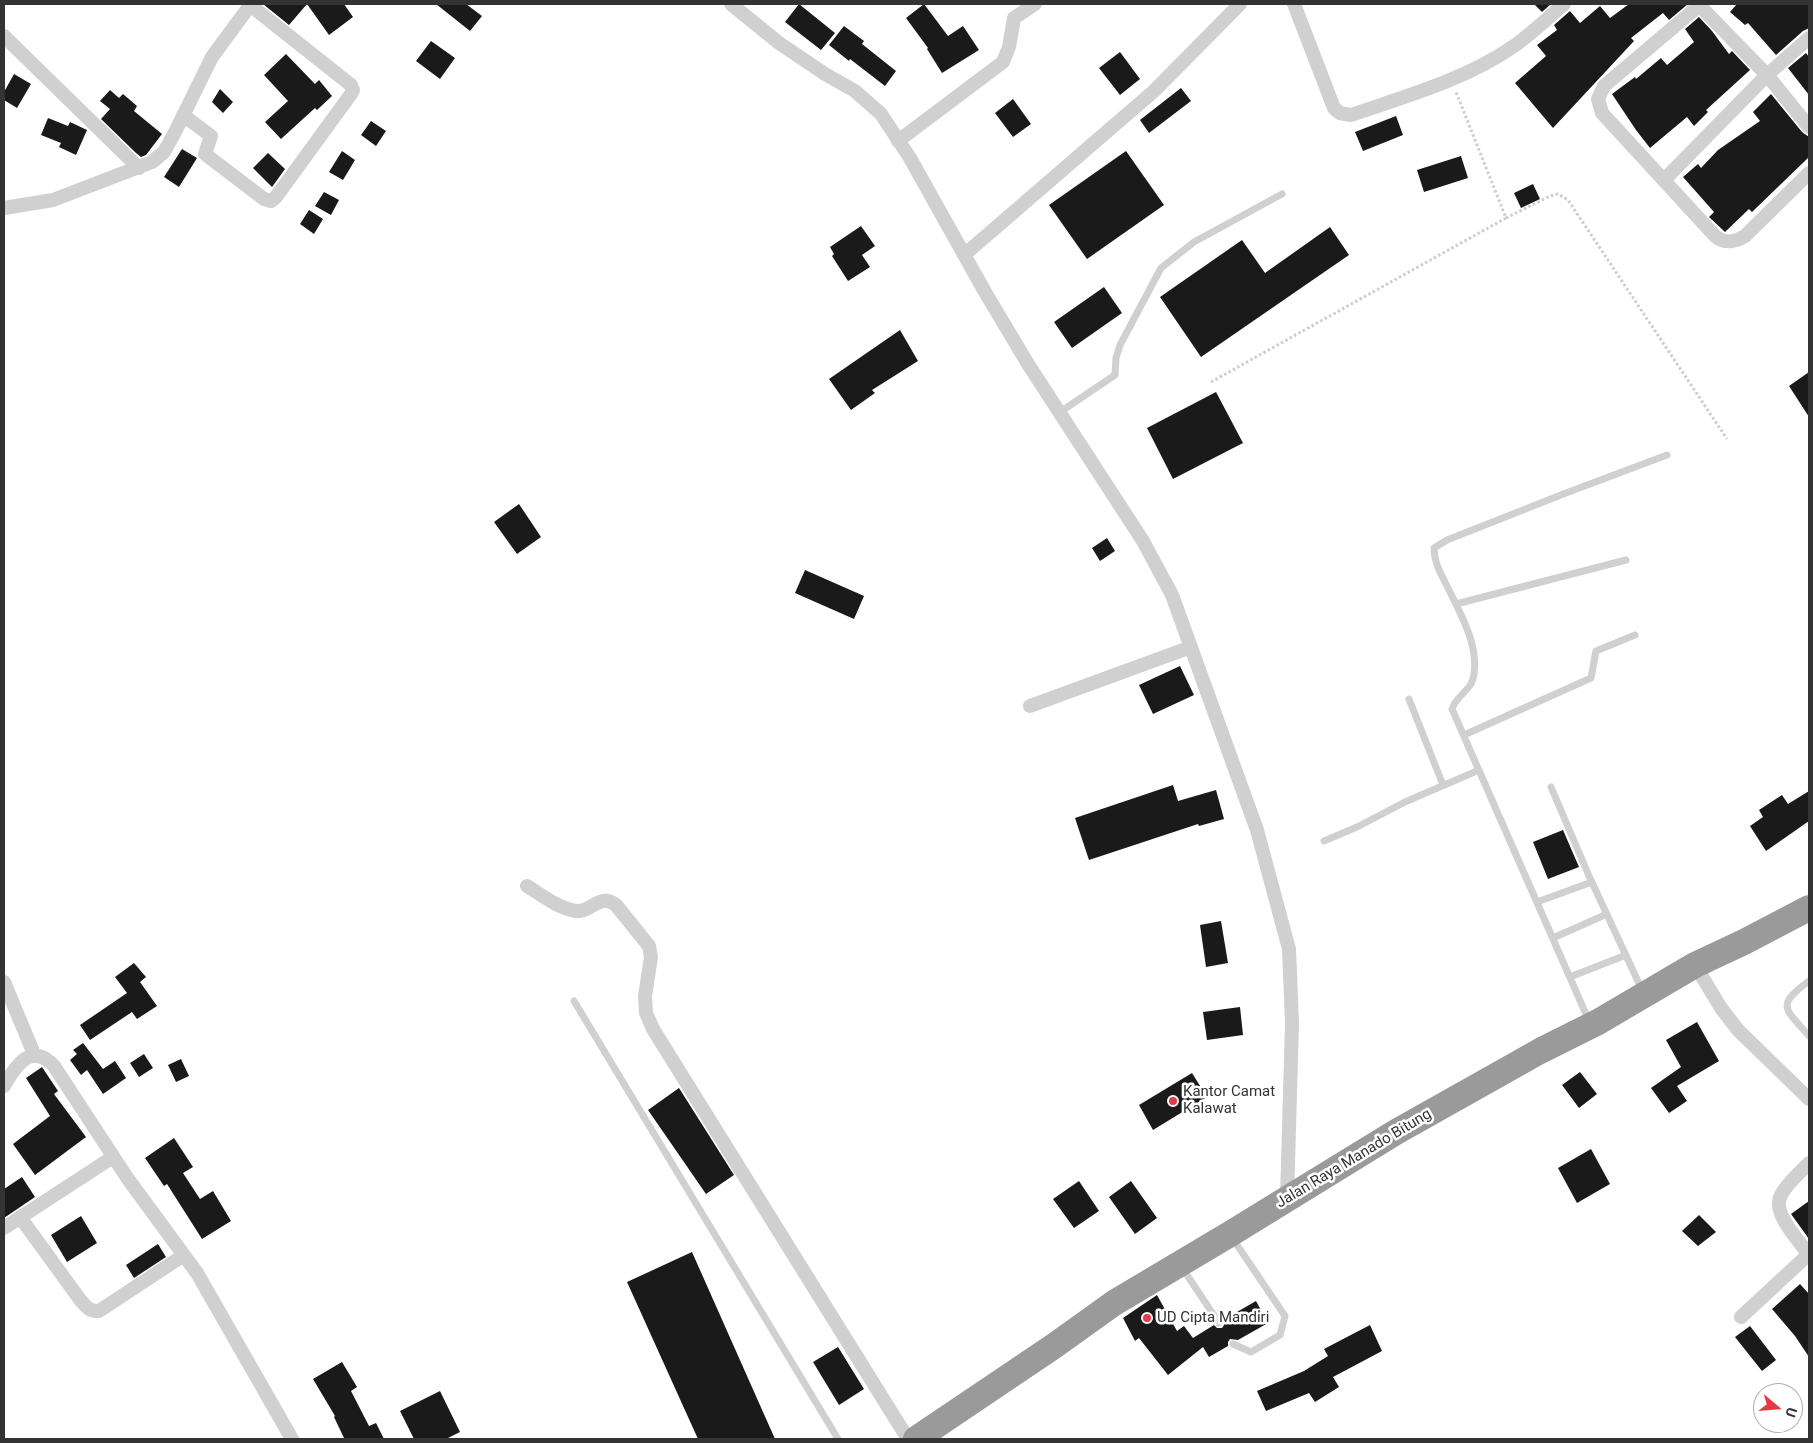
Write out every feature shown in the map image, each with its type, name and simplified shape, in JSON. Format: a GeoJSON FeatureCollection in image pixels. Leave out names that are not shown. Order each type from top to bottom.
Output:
{"type":"FeatureCollection","features":[{"type":"Feature","properties":{"kind":"highway","name":"Jalan Raya Manado Bitung"},"geometry":{"type":"LineString","coordinates":[[916,1439],[1114,1303],[1474,1087],[1591,1026],[1695,965],[1808,912]]}},
{"type":"Feature","properties":{"kind":"street"},"geometry":{"type":"LineString","coordinates":[[731,4],[779,43],[825,74],[855,91],[881,114],[914,166],[1028,364],[1143,541],[1172,595],[1257,830],[1289,949],[1292,1023],[1287,1199]]}},
{"type":"Feature","properties":{"kind":"street"},"geometry":{"type":"LineString","coordinates":[[898,141],[1003,62],[1009,47],[1014,18],[1035,4]]}},
{"type":"Feature","properties":{"kind":"street"},"geometry":{"type":"LineString","coordinates":[[964,255],[1154,92],[1240,4]]}},
{"type":"Feature","properties":{"kind":"street"},"geometry":{"type":"LineString","coordinates":[[1294,4],[1334,108],[1340,113],[1351,115],[1451,80],[1479,67],[1514,46],[1564,4]]}},
{"type":"Feature","properties":{"kind":"street"},"geometry":{"type":"LineString","coordinates":[[1809,127],[1767,75],[1700,4],[1604,86],[1598,99],[1602,113],[1716,238],[1724,242],[1734,242],[1745,236],[1809,173]]}},
{"type":"Feature","properties":{"kind":"street"},"geometry":{"type":"LineString","coordinates":[[4,208],[53,200],[152,162],[164,152],[212,57],[250,5],[351,85],[353,90],[276,197],[271,201],[264,200],[204,154],[211,136],[183,115]]}},
{"type":"Feature","properties":{"kind":"street"},"geometry":{"type":"LineString","coordinates":[[4,36],[139,168]]}},
{"type":"Feature","properties":{"kind":"street"},"geometry":{"type":"LineString","coordinates":[[1664,180],[1767,75],[1809,38]]}},
{"type":"Feature","properties":{"kind":"street"},"geometry":{"type":"LineString","coordinates":[[1030,706],[1191,647]]}},
{"type":"Feature","properties":{"kind":"street"},"geometry":{"type":"LineString","coordinates":[[527,886],[561,907],[579,911],[602,901],[610,901],[616,905],[649,946],[651,957],[644,996],[646,1013],[653,1029],[908,1439]]}},
{"type":"Feature","properties":{"kind":"street"},"geometry":{"type":"LineString","coordinates":[[1695,965],[1721,1008],[1738,1030],[1809,1099]]}},
{"type":"Feature","properties":{"kind":"street"},"geometry":{"type":"LineString","coordinates":[[4,982],[34,1054]]}},
{"type":"Feature","properties":{"kind":"street"},"geometry":{"type":"LineString","coordinates":[[4,1086],[19,1063],[34,1054],[47,1058],[54,1066],[113,1157],[198,1273],[292,1439]]}},
{"type":"Feature","properties":{"kind":"street"},"geometry":{"type":"LineString","coordinates":[[4,1228],[113,1157]]}},
{"type":"Feature","properties":{"kind":"street"},"geometry":{"type":"LineString","coordinates":[[1740,1317],[1809,1254],[1782,1218],[1778,1205],[1782,1192],[1809,1163]]}},
{"type":"Feature","properties":{"kind":"street"},"geometry":{"type":"LineString","coordinates":[[20,1217],[81,1301],[88,1309],[94,1312],[100,1311],[184,1255]]}},
{"type":"Feature","properties":{"kind":"lane"},"geometry":{"type":"LineString","coordinates":[[1060,412],[1115,375],[1116,358],[1120,345],[1161,268],[1194,242],[1282,194]]}},
{"type":"Feature","properties":{"kind":"lane"},"geometry":{"type":"LineString","coordinates":[[1591,1026],[1452,709],[1454,702],[1471,685],[1474,668],[1473,651],[1456,604],[1434,560],[1434,548],[1438,544],[1667,455]]}},
{"type":"Feature","properties":{"kind":"lane"},"geometry":{"type":"LineString","coordinates":[[1456,604],[1626,560]]}},
{"type":"Feature","properties":{"kind":"lane"},"geometry":{"type":"LineString","coordinates":[[1464,735],[1591,678],[1596,652],[1634,635]]}},
{"type":"Feature","properties":{"kind":"lane"},"geometry":{"type":"LineString","coordinates":[[1409,700],[1443,785]]}},
{"type":"Feature","properties":{"kind":"lane"},"geometry":{"type":"LineString","coordinates":[[1324,841],[1357,827],[1405,802],[1479,770]]}},
{"type":"Feature","properties":{"kind":"lane"},"geometry":{"type":"LineString","coordinates":[[1551,787],[1644,995]]}},
{"type":"Feature","properties":{"kind":"lane"},"geometry":{"type":"LineString","coordinates":[[1537,902],[1592,882]]}},
{"type":"Feature","properties":{"kind":"lane"},"geometry":{"type":"LineString","coordinates":[[1552,938],[1607,914]]}},
{"type":"Feature","properties":{"kind":"lane"},"geometry":{"type":"LineString","coordinates":[[1570,977],[1626,955]]}},
{"type":"Feature","properties":{"kind":"lane"},"geometry":{"type":"LineString","coordinates":[[1809,981],[1791,994],[1787,1006],[1788,1012],[1809,1036]]}},
{"type":"Feature","properties":{"kind":"lane"},"geometry":{"type":"LineString","coordinates":[[574,1001],[838,1439]]}},
{"type":"Feature","properties":{"kind":"lane"},"geometry":{"type":"LineString","coordinates":[[1230,1234],[1285,1316],[1280,1335],[1251,1352],[1233,1344]]}},
{"type":"Feature","properties":{"kind":"lane"},"geometry":{"type":"LineString","coordinates":[[1180,1264],[1219,1323]]}},
{"type":"Feature","properties":{"kind":"path"},"geometry":{"type":"LineString","coordinates":[[1451,80],[1506,218]]}},
{"type":"Feature","properties":{"kind":"path"},"geometry":{"type":"LineString","coordinates":[[1211,382],[1506,218],[1550,196],[1558,194],[1568,200],[1727,440]]}},
{"type":"Feature","properties":{"kind":"building"},"geometry":{"type":"Polygon","coordinates":[[[263,4],[307,4],[289,25],[263,4]]]}},
{"type":"Feature","properties":{"kind":"building"},"geometry":{"type":"Polygon","coordinates":[[[307,4],[344,4],[353,17],[329,35],[307,4]]]}},
{"type":"Feature","properties":{"kind":"building"},"geometry":{"type":"Polygon","coordinates":[[[436,4],[466,4],[482,16],[470,31],[436,4]]]}},
{"type":"Feature","properties":{"kind":"building"},"geometry":{"type":"Polygon","coordinates":[[[799,4],[835,33],[821,50],[785,22],[799,4]]]}},
{"type":"Feature","properties":{"kind":"building"},"geometry":{"type":"Polygon","coordinates":[[[924,4],[948,36],[963,26],[979,50],[942,73],[928,48],[906,18],[924,4]]]}},
{"type":"Feature","properties":{"kind":"building"},"geometry":{"type":"Polygon","coordinates":[[[1534,4],[1551,4],[1542,12],[1534,4]]]}},
{"type":"Feature","properties":{"kind":"building"},"geometry":{"type":"Polygon","coordinates":[[[1629,4],[1688,4],[1669,20],[1663,13],[1631,38],[1634,41],[1553,128],[1515,83],[1546,56],[1537,45],[1557,30],[1554,25],[1570,11],[1580,23],[1600,6],[1610,18],[1629,4]]]}},
{"type":"Feature","properties":{"kind":"building"},"geometry":{"type":"Polygon","coordinates":[[[1737,4],[1809,4],[1809,28],[1776,55],[1748,23],[1745,25],[1730,12],[1737,4]]]}},
{"type":"Feature","properties":{"kind":"building"},"geometry":{"type":"Polygon","coordinates":[[[1699,17],[1729,54],[1732,51],[1750,70],[1706,110],[1708,112],[1694,126],[1687,117],[1650,148],[1612,94],[1635,77],[1636,79],[1661,58],[1667,65],[1694,42],[1685,29],[1699,17]]]}},
{"type":"Feature","properties":{"kind":"building"},"geometry":{"type":"Polygon","coordinates":[[[844,26],[864,41],[862,44],[896,71],[885,86],[829,45],[844,26]]]}},
{"type":"Feature","properties":{"kind":"building"},"geometry":{"type":"Polygon","coordinates":[[[431,41],[455,58],[440,79],[416,61],[431,41]]]}},
{"type":"Feature","properties":{"kind":"building"},"geometry":{"type":"Polygon","coordinates":[[[1120,52],[1140,79],[1120,95],[1099,68],[1120,52]]]}},
{"type":"Feature","properties":{"kind":"building"},"geometry":{"type":"Polygon","coordinates":[[[1806,53],[1809,57],[1809,95],[1788,68],[1806,53]]]}},
{"type":"Feature","properties":{"kind":"building"},"geometry":{"type":"Polygon","coordinates":[[[286,54],[315,84],[319,80],[332,96],[317,110],[315,108],[281,139],[265,122],[288,101],[264,75],[286,54]]]}},
{"type":"Feature","properties":{"kind":"building"},"geometry":{"type":"Polygon","coordinates":[[[14,74],[31,84],[17,108],[4,100],[4,92],[14,74]]]}},
{"type":"Feature","properties":{"kind":"building"},"geometry":{"type":"Polygon","coordinates":[[[1181,88],[1191,101],[1149,133],[1140,120],[1181,88]]]}},
{"type":"Feature","properties":{"kind":"building"},"geometry":{"type":"Polygon","coordinates":[[[220,89],[233,102],[223,113],[212,102],[220,89]]]}},
{"type":"Feature","properties":{"kind":"building"},"geometry":{"type":"Polygon","coordinates":[[[110,90],[119,98],[123,94],[137,106],[134,111],[162,134],[146,155],[141,157],[136,153],[101,119],[110,109],[100,101],[110,90]]]}},
{"type":"Feature","properties":{"kind":"building"},"geometry":{"type":"Polygon","coordinates":[[[1771,94],[1802,132],[1809,137],[1809,157],[1752,212],[1749,209],[1725,232],[1709,217],[1714,212],[1683,177],[1698,164],[1701,168],[1718,150],[1760,121],[1753,112],[1771,94]]]}},
{"type":"Feature","properties":{"kind":"building"},"geometry":{"type":"Polygon","coordinates":[[[1013,99],[1031,124],[1013,137],[995,113],[1013,99]]]}},
{"type":"Feature","properties":{"kind":"building"},"geometry":{"type":"Polygon","coordinates":[[[1396,116],[1403,135],[1363,151],[1355,132],[1396,116]]]}},
{"type":"Feature","properties":{"kind":"building"},"geometry":{"type":"Polygon","coordinates":[[[48,118],[68,126],[70,122],[87,130],[76,155],[59,147],[61,143],[41,135],[48,118]]]}},
{"type":"Feature","properties":{"kind":"building"},"geometry":{"type":"Polygon","coordinates":[[[371,121],[386,131],[376,146],[361,135],[371,121]]]}},
{"type":"Feature","properties":{"kind":"building"},"geometry":{"type":"Polygon","coordinates":[[[182,149],[197,158],[179,187],[164,177],[182,149]]]}},
{"type":"Feature","properties":{"kind":"building"},"geometry":{"type":"Polygon","coordinates":[[[342,151],[355,160],[343,180],[329,172],[342,151]]]}},
{"type":"Feature","properties":{"kind":"building"},"geometry":{"type":"Polygon","coordinates":[[[1126,151],[1164,205],[1087,259],[1049,205],[1126,151]]]}},
{"type":"Feature","properties":{"kind":"building"},"geometry":{"type":"Polygon","coordinates":[[[268,153],[285,169],[272,187],[253,168],[268,153]]]}},
{"type":"Feature","properties":{"kind":"building"},"geometry":{"type":"Polygon","coordinates":[[[1461,156],[1468,178],[1424,192],[1417,170],[1461,156]]]}},
{"type":"Feature","properties":{"kind":"building"},"geometry":{"type":"Polygon","coordinates":[[[1533,184],[1540,199],[1521,208],[1514,193],[1533,184]]]}},
{"type":"Feature","properties":{"kind":"building"},"geometry":{"type":"Polygon","coordinates":[[[324,192],[339,200],[331,215],[315,206],[324,192]]]}},
{"type":"Feature","properties":{"kind":"building"},"geometry":{"type":"Polygon","coordinates":[[[309,210],[323,219],[314,234],[300,224],[309,210]]]}},
{"type":"Feature","properties":{"kind":"building"},"geometry":{"type":"Polygon","coordinates":[[[861,226],[875,246],[862,255],[870,267],[848,281],[832,256],[834,254],[830,247],[861,226]]]}},
{"type":"Feature","properties":{"kind":"building"},"geometry":{"type":"Polygon","coordinates":[[[1330,227],[1349,255],[1201,357],[1160,297],[1242,240],[1265,273],[1330,227]]]}},
{"type":"Feature","properties":{"kind":"building"},"geometry":{"type":"Polygon","coordinates":[[[1104,287],[1122,313],[1072,348],[1054,322],[1104,287]]]}},
{"type":"Feature","properties":{"kind":"building"},"geometry":{"type":"Polygon","coordinates":[[[900,330],[918,361],[872,390],[875,393],[851,410],[829,379],[900,330]]]}},
{"type":"Feature","properties":{"kind":"building"},"geometry":{"type":"Polygon","coordinates":[[[1809,372],[1809,417],[1789,386],[1809,372]]]}},
{"type":"Feature","properties":{"kind":"building"},"geometry":{"type":"Polygon","coordinates":[[[1216,392],[1243,443],[1173,479],[1147,428],[1216,392]]]}},
{"type":"Feature","properties":{"kind":"building"},"geometry":{"type":"Polygon","coordinates":[[[519,504],[541,537],[517,554],[494,522],[519,504]]]}},
{"type":"Feature","properties":{"kind":"building"},"geometry":{"type":"Polygon","coordinates":[[[1107,538],[1115,551],[1100,561],[1092,548],[1107,538]]]}},
{"type":"Feature","properties":{"kind":"building"},"geometry":{"type":"Polygon","coordinates":[[[805,570],[864,596],[854,619],[795,593],[805,570]]]}},
{"type":"Feature","properties":{"kind":"building"},"geometry":{"type":"Polygon","coordinates":[[[1180,666],[1194,695],[1153,714],[1139,685],[1180,666]]]}},
{"type":"Feature","properties":{"kind":"building"},"geometry":{"type":"Polygon","coordinates":[[[1173,785],[1178,801],[1216,790],[1224,819],[1199,826],[1198,824],[1089,860],[1075,818],[1173,785]]]}},
{"type":"Feature","properties":{"kind":"building"},"geometry":{"type":"Polygon","coordinates":[[[1809,791],[1809,821],[1766,851],[1750,826],[1763,817],[1759,810],[1782,795],[1788,804],[1809,791]]]}},
{"type":"Feature","properties":{"kind":"building"},"geometry":{"type":"Polygon","coordinates":[[[1563,830],[1579,867],[1548,879],[1533,842],[1563,830]]]}},
{"type":"Feature","properties":{"kind":"building"},"geometry":{"type":"Polygon","coordinates":[[[1221,921],[1228,963],[1206,967],[1200,925],[1221,921]]]}},
{"type":"Feature","properties":{"kind":"building"},"geometry":{"type":"Polygon","coordinates":[[[134,963],[146,977],[140,982],[157,1006],[137,1019],[132,1012],[90,1040],[80,1025],[127,993],[115,977],[134,963]]]}},
{"type":"Feature","properties":{"kind":"building"},"geometry":{"type":"Polygon","coordinates":[[[1240,1007],[1243,1035],[1207,1040],[1203,1012],[1240,1007]]]}},
{"type":"Feature","properties":{"kind":"building"},"geometry":{"type":"Polygon","coordinates":[[[1697,1022],[1719,1061],[1677,1086],[1687,1101],[1669,1113],[1651,1088],[1681,1067],[1666,1040],[1697,1022]]]}},
{"type":"Feature","properties":{"kind":"building"},"geometry":{"type":"Polygon","coordinates":[[[83,1043],[103,1069],[115,1061],[126,1078],[103,1094],[87,1070],[81,1075],[70,1060],[77,1054],[73,1050],[83,1043]]]}},
{"type":"Feature","properties":{"kind":"building"},"geometry":{"type":"Polygon","coordinates":[[[144,1054],[153,1068],[139,1077],[130,1063],[144,1054]]]}},
{"type":"Feature","properties":{"kind":"building"},"geometry":{"type":"Polygon","coordinates":[[[181,1059],[189,1076],[176,1082],[168,1065],[181,1059]]]}},
{"type":"Feature","properties":{"kind":"building"},"geometry":{"type":"Polygon","coordinates":[[[42,1067],[58,1091],[54,1094],[86,1137],[35,1175],[13,1144],[50,1116],[26,1078],[42,1067]]]}},
{"type":"Feature","properties":{"kind":"building"},"geometry":{"type":"Polygon","coordinates":[[[1580,1072],[1597,1094],[1579,1108],[1562,1085],[1580,1072]]]}},
{"type":"Feature","properties":{"kind":"building","name":"Kantor Camat Kalawat"},"geometry":{"type":"Polygon","coordinates":[[[1192,1073],[1207,1097],[1153,1130],[1139,1105],[1192,1073]]]}},
{"type":"Feature","properties":{"kind":"building"},"geometry":{"type":"Polygon","coordinates":[[[679,1088],[734,1175],[706,1194],[648,1110],[679,1088]]]}},
{"type":"Feature","properties":{"kind":"building"},"geometry":{"type":"Polygon","coordinates":[[[174,1138],[193,1167],[183,1173],[200,1199],[213,1191],[231,1221],[202,1239],[167,1184],[164,1186],[145,1158],[174,1138]]]}},
{"type":"Feature","properties":{"kind":"building"},"geometry":{"type":"Polygon","coordinates":[[[1591,1149],[1610,1184],[1577,1203],[1558,1168],[1591,1149]]]}},
{"type":"Feature","properties":{"kind":"building"},"geometry":{"type":"Polygon","coordinates":[[[22,1177],[35,1197],[4,1218],[4,1189],[22,1177]]]}},
{"type":"Feature","properties":{"kind":"building"},"geometry":{"type":"Polygon","coordinates":[[[1079,1181],[1099,1211],[1074,1228],[1053,1199],[1079,1181]]]}},
{"type":"Feature","properties":{"kind":"building"},"geometry":{"type":"Polygon","coordinates":[[[1131,1181],[1157,1218],[1135,1234],[1109,1197],[1131,1181]]]}},
{"type":"Feature","properties":{"kind":"building"},"geometry":{"type":"Polygon","coordinates":[[[1809,1201],[1809,1239],[1791,1214],[1809,1201]]]}},
{"type":"Feature","properties":{"kind":"building"},"geometry":{"type":"Polygon","coordinates":[[[1699,1215],[1716,1232],[1698,1246],[1682,1231],[1699,1215]]]}},
{"type":"Feature","properties":{"kind":"building"},"geometry":{"type":"Polygon","coordinates":[[[81,1216],[97,1243],[67,1262],[51,1235],[81,1216]]]}},
{"type":"Feature","properties":{"kind":"building"},"geometry":{"type":"Polygon","coordinates":[[[158,1244],[166,1257],[134,1278],[126,1265],[158,1244]]]}},
{"type":"Feature","properties":{"kind":"building"},"geometry":{"type":"Polygon","coordinates":[[[692,1252],[775,1439],[698,1439],[627,1282],[692,1252]]]}},
{"type":"Feature","properties":{"kind":"building"},"geometry":{"type":"Polygon","coordinates":[[[1800,1284],[1809,1294],[1809,1357],[1795,1336],[1772,1309],[1800,1284]]]}},
{"type":"Feature","properties":{"kind":"building"},"geometry":{"type":"Polygon","coordinates":[[[1157,1295],[1177,1331],[1184,1326],[1193,1338],[1214,1325],[1217,1328],[1222,1328],[1224,1325],[1223,1320],[1256,1301],[1268,1323],[1238,1340],[1230,1339],[1228,1346],[1209,1357],[1203,1347],[1168,1375],[1139,1338],[1135,1341],[1123,1318],[1157,1295]]]}},
{"type":"Feature","properties":{"kind":"building"},"geometry":{"type":"Polygon","coordinates":[[[1370,1325],[1382,1351],[1333,1377],[1339,1387],[1315,1402],[1309,1393],[1266,1411],[1257,1391],[1304,1371],[1328,1356],[1324,1349],[1370,1325]]]}},
{"type":"Feature","properties":{"kind":"building"},"geometry":{"type":"Polygon","coordinates":[[[1750,1326],[1776,1360],[1762,1371],[1735,1337],[1750,1326]]]}},
{"type":"Feature","properties":{"kind":"building"},"geometry":{"type":"Polygon","coordinates":[[[838,1347],[864,1389],[839,1405],[813,1362],[838,1347]]]}},
{"type":"Feature","properties":{"kind":"building"},"geometry":{"type":"Polygon","coordinates":[[[342,1362],[357,1387],[351,1391],[369,1426],[376,1423],[384,1439],[341,1439],[344,1438],[335,1416],[313,1379],[342,1362]]]}},
{"type":"Feature","properties":{"kind":"building"},"geometry":{"type":"Polygon","coordinates":[[[440,1391],[460,1432],[446,1439],[414,1439],[400,1411],[440,1391]]]}},
{"type":"Feature","properties":{"kind":"place","name":"Kantor Camat Kalawat"},"geometry":{"type":"Point","coordinates":[1173,1101]}},
{"type":"Feature","properties":{"kind":"place","name":"UD Cipta Mandiri"},"geometry":{"type":"Point","coordinates":[1147,1318]}}]}
